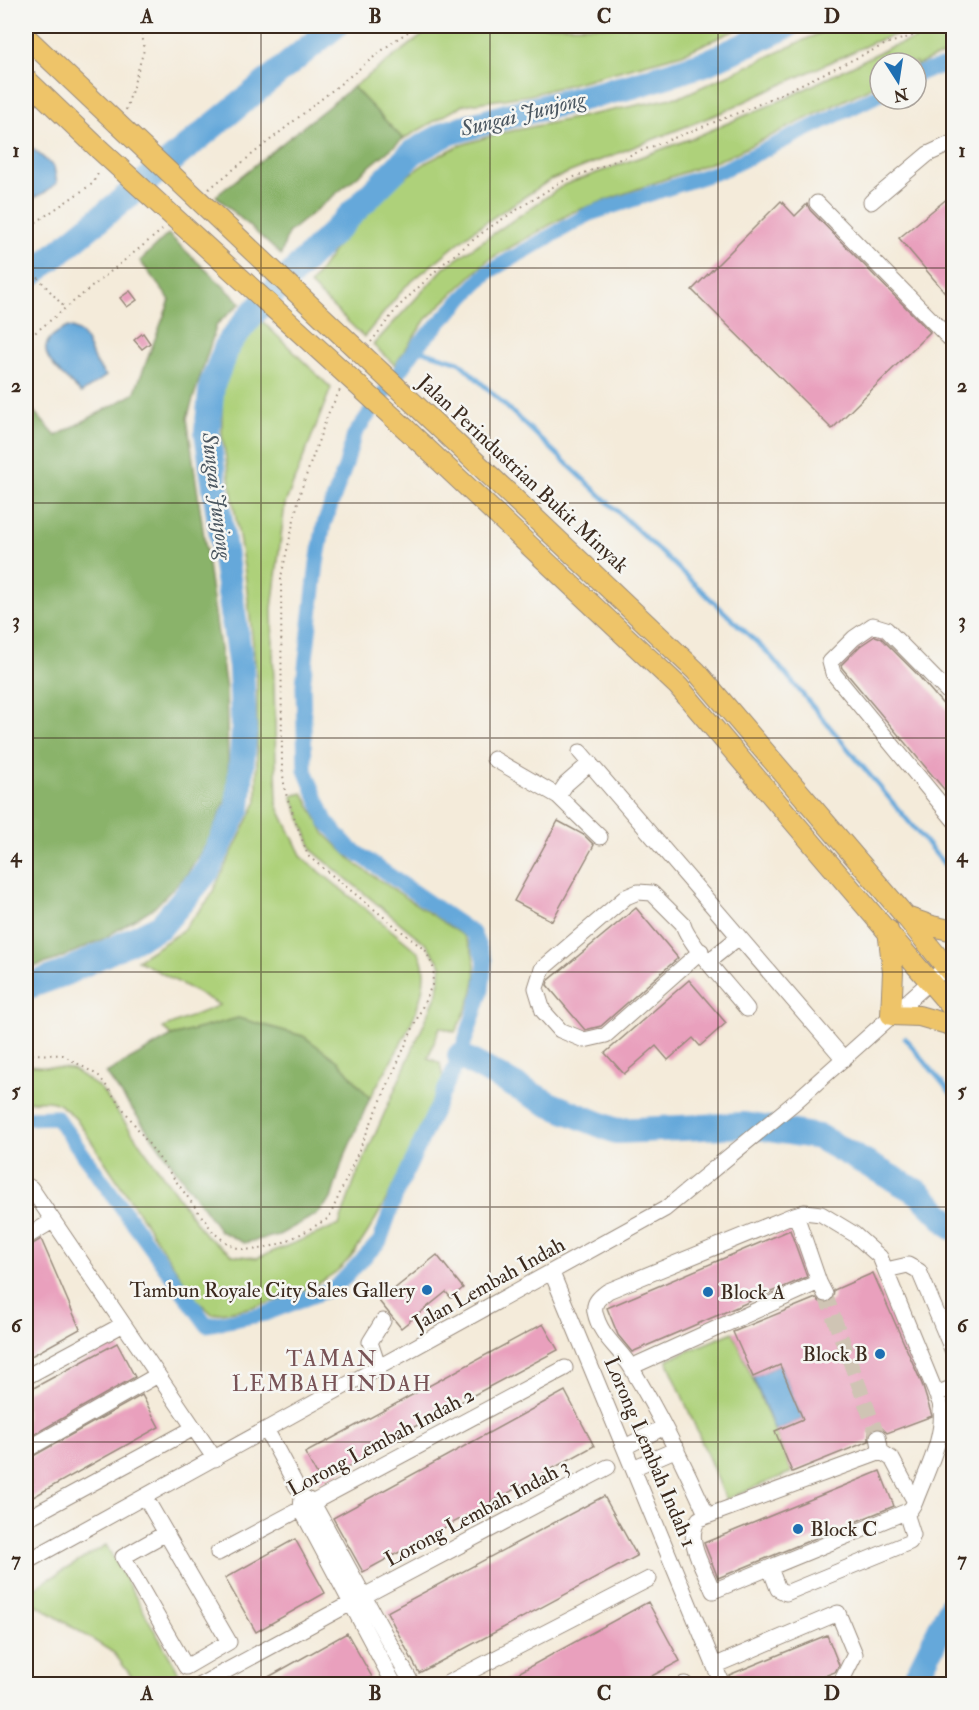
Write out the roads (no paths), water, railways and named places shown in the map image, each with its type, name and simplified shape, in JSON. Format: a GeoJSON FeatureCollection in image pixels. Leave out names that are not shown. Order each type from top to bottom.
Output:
{"type":"FeatureCollection","features":[{"type":"Feature","properties":{"kind":"main road","name":"Jalan Perindustrian Bukit Minyak"},"geometry":{"type":"LineString","coordinates":[[26,37],[696,671],[951,968]]}},
{"type":"Feature","properties":{"kind":"main road"},"geometry":{"type":"LineString","coordinates":[[26,79],[99,149],[407,430],[678,686],[954,1010]]}},
{"type":"Feature","properties":{"kind":"main road"},"geometry":{"type":"LineString","coordinates":[[906,916],[954,931]]}},
{"type":"Feature","properties":{"kind":"main road"},"geometry":{"type":"LineString","coordinates":[[888,930],[893,972],[891,1014],[919,1016],[954,1026]]}},
{"type":"Feature","properties":{"kind":"street"},"geometry":{"type":"LineString","coordinates":[[870,202],[928,154],[954,142]]}},
{"type":"Feature","properties":{"kind":"street"},"geometry":{"type":"LineString","coordinates":[[817,203],[954,343]]}},
{"type":"Feature","properties":{"kind":"street"},"geometry":{"type":"LineString","coordinates":[[954,698],[886,629],[873,625],[854,638],[830,662],[833,673],[954,820]]}},
{"type":"Feature","properties":{"kind":"street"},"geometry":{"type":"LineString","coordinates":[[558,796],[585,758],[844,1059]]}},
{"type":"Feature","properties":{"kind":"street"},"geometry":{"type":"LineString","coordinates":[[494,759],[558,796],[600,837]]}},
{"type":"Feature","properties":{"kind":"street"},"geometry":{"type":"LineString","coordinates":[[739,937],[705,956],[606,1035],[584,1040],[560,1030],[543,1011],[536,988],[542,969],[626,897],[638,892],[652,893],[683,924],[685,930],[705,956],[747,1008]]}},
{"type":"Feature","properties":{"kind":"street","name":"Jalan Lembah Indah"},"geometry":{"type":"LineString","coordinates":[[26,1562],[267,1431],[665,1209],[794,1103],[930,980],[951,968]]}},
{"type":"Feature","properties":{"kind":"street"},"geometry":{"type":"LineString","coordinates":[[26,1185],[31,1188],[51,1222],[214,1459]]}},
{"type":"Feature","properties":{"kind":"street"},"geometry":{"type":"LineString","coordinates":[[707,1516],[677,1449],[631,1366],[610,1343],[598,1323],[594,1310],[597,1299],[608,1292],[796,1215],[804,1212],[821,1214],[854,1234],[880,1257],[944,1418],[910,1507],[713,1591],[692,1534],[699,1519],[707,1516],[878,1444],[892,1459],[910,1507],[913,1535],[910,1542],[782,1593],[770,1568]]}},
{"type":"Feature","properties":{"kind":"street"},"geometry":{"type":"LineString","coordinates":[[631,1366],[822,1288],[796,1215]]}},
{"type":"Feature","properties":{"kind":"street"},"geometry":{"type":"LineString","coordinates":[[26,1237],[51,1222]]}},
{"type":"Feature","properties":{"kind":"street"},"geometry":{"type":"LineString","coordinates":[[886,1270],[908,1265],[919,1271],[954,1354]]}},
{"type":"Feature","properties":{"kind":"street","name":"Lorong Lembah Indah 1"},"geometry":{"type":"LineString","coordinates":[[552,1273],[722,1684]]}},
{"type":"Feature","properties":{"kind":"street"},"geometry":{"type":"LineString","coordinates":[[379,1369],[370,1342],[383,1321]]}},
{"type":"Feature","properties":{"kind":"street"},"geometry":{"type":"LineString","coordinates":[[26,1377],[122,1325]]}},
{"type":"Feature","properties":{"kind":"street","name":"Lorong Lembah Indah 2"},"geometry":{"type":"LineString","coordinates":[[218,1553],[565,1368]]}},
{"type":"Feature","properties":{"kind":"street"},"geometry":{"type":"LineString","coordinates":[[26,1450],[153,1371]]}},
{"type":"Feature","properties":{"kind":"street"},"geometry":{"type":"LineString","coordinates":[[936,1394],[954,1387]]}},
{"type":"Feature","properties":{"kind":"street"},"geometry":{"type":"LineString","coordinates":[[625,1447],[664,1427]]}},
{"type":"Feature","properties":{"kind":"street"},"geometry":{"type":"LineString","coordinates":[[26,1519],[192,1429]]}},
{"type":"Feature","properties":{"kind":"street"},"geometry":{"type":"LineString","coordinates":[[267,1431],[297,1487]]}},
{"type":"Feature","properties":{"kind":"street"},"geometry":{"type":"LineString","coordinates":[[633,1468],[677,1449]]}},
{"type":"Feature","properties":{"kind":"street","name":"Lorong Lembah Indah 3"},"geometry":{"type":"LineString","coordinates":[[202,1684],[608,1467]]}},
{"type":"Feature","properties":{"kind":"street"},"geometry":{"type":"LineString","coordinates":[[145,1497],[166,1533],[229,1642],[186,1667],[123,1557],[166,1533]]}},
{"type":"Feature","properties":{"kind":"street"},"geometry":{"type":"LineString","coordinates":[[307,1506],[358,1599],[412,1684]]}},
{"type":"Feature","properties":{"kind":"street"},"geometry":{"type":"LineString","coordinates":[[446,1684],[649,1579]]}},
{"type":"Feature","properties":{"kind":"street"},"geometry":{"type":"LineString","coordinates":[[358,1599],[394,1684]]}},
{"type":"Feature","properties":{"kind":"street"},"geometry":{"type":"LineString","coordinates":[[716,1665],[838,1612],[855,1654],[840,1684]]}},
{"type":"Feature","properties":{"kind":"water"},"geometry":{"type":"Polygon","coordinates":[[[26,143],[54,167],[57,183],[26,202],[26,143]]]}},
{"type":"Feature","properties":{"kind":"water"},"geometry":{"type":"Polygon","coordinates":[[[68,327],[82,335],[94,360],[106,376],[81,393],[55,368],[46,351],[47,343],[54,335],[68,327]]]}},
{"type":"Feature","properties":{"kind":"water"},"geometry":{"type":"Polygon","coordinates":[[[780,1365],[803,1419],[775,1431],[753,1377],[780,1365]]]}},
{"type":"Feature","properties":{"kind":"waterway"},"geometry":{"type":"LineString","coordinates":[[26,279],[335,26]]}},
{"type":"Feature","properties":{"kind":"waterway","name":"Sungai Junjong"},"geometry":{"type":"LineString","coordinates":[[26,987],[65,973],[161,926],[207,871],[238,807],[244,733],[241,668],[207,432],[212,385],[228,344],[253,313],[413,152],[448,133],[507,116],[632,86],[706,63],[787,26]]}},
{"type":"Feature","properties":{"kind":"waterway"},"geometry":{"type":"LineString","coordinates":[[928,70],[954,64]]}},
{"type":"Feature","properties":{"kind":"waterway"},"geometry":{"type":"LineString","coordinates":[[26,1118],[56,1117],[207,1325],[265,1314],[336,1287],[380,1241],[395,1198],[460,1056],[482,990],[485,961],[473,933],[350,848],[326,821],[305,770],[303,685],[317,563],[324,524],[346,465],[354,435],[419,344],[488,272],[589,214],[723,170],[868,100]]}},
{"type":"Feature","properties":{"kind":"waterway"},"geometry":{"type":"LineString","coordinates":[[416,349],[459,362],[769,654],[954,876]]}},
{"type":"Feature","properties":{"kind":"waterway"},"geometry":{"type":"LineString","coordinates":[[905,1038],[954,1097]]}},
{"type":"Feature","properties":{"kind":"waterway"},"geometry":{"type":"LineString","coordinates":[[460,1056],[549,1104],[616,1131],[745,1125],[819,1137],[919,1193],[954,1228]]}},
{"type":"Feature","properties":{"kind":"waterway"},"geometry":{"type":"LineString","coordinates":[[913,1684],[954,1601]]}},
{"type":"Feature","properties":{"kind":"tunnel"},"geometry":{"type":"LineString","coordinates":[[825,1294],[878,1437]]}},
{"type":"Feature","properties":{"kind":"place","name":"Tambun Royale City Sales Gallery"},"geometry":{"type":"Point","coordinates":[427,1290]}},
{"type":"Feature","properties":{"kind":"place","name":"Block A"},"geometry":{"type":"Point","coordinates":[708,1292]}},
{"type":"Feature","properties":{"kind":"place","name":"Block B"},"geometry":{"type":"Point","coordinates":[880,1354]}},
{"type":"Feature","properties":{"kind":"place","name":"Block C"},"geometry":{"type":"Point","coordinates":[798,1529]}},
{"type":"Feature","properties":{"kind":"district","name":"TAMAN LEMBAH INDAH"},"geometry":{"type":"Point","coordinates":[332,1372]}}]}
